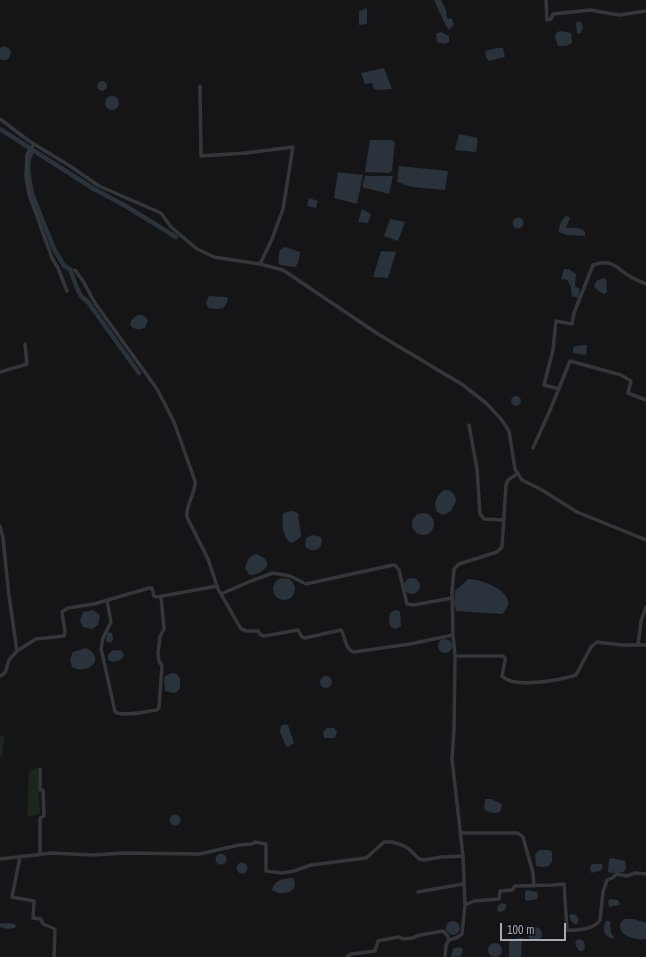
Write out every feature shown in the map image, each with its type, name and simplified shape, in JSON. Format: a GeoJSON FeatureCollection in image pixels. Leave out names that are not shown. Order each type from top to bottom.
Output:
{"type":"FeatureCollection","features":[{"type":"Feature","properties":{"kind":"street"},"geometry":{"type":"LineString","coordinates":[[546,0],[547,20],[551,19],[553,14],[590,10],[619,15],[646,11]]}},
{"type":"Feature","properties":{"kind":"street"},"geometry":{"type":"LineString","coordinates":[[200,86],[201,156],[246,153],[293,147],[283,209],[272,239],[260,264]]}},
{"type":"Feature","properties":{"kind":"street"},"geometry":{"type":"LineString","coordinates":[[0,119],[34,144],[99,186],[161,213],[171,227],[197,249],[214,257],[260,264],[283,270],[378,334],[463,385],[486,403],[502,419],[509,431],[515,475],[576,512],[646,540]]}},
{"type":"Feature","properties":{"kind":"street"},"geometry":{"type":"LineString","coordinates":[[34,144],[27,154],[26,176],[29,194],[52,258],[58,268],[67,291]]}},
{"type":"Feature","properties":{"kind":"street"},"geometry":{"type":"LineString","coordinates":[[559,389],[544,385],[553,350],[556,321],[572,324],[574,313],[593,265],[602,262],[616,266],[630,277],[646,284]]}},
{"type":"Feature","properties":{"kind":"street"},"geometry":{"type":"LineString","coordinates":[[75,270],[95,303],[157,389],[174,422],[196,481],[196,485],[186,511],[186,517],[208,559],[217,586],[241,628],[247,631],[258,631],[261,636],[298,630],[304,637],[311,637],[341,630],[348,648],[354,652],[410,644],[453,635]]}},
{"type":"Feature","properties":{"kind":"street"},"geometry":{"type":"LineString","coordinates":[[0,372],[27,364],[25,344]]}},
{"type":"Feature","properties":{"kind":"street"},"geometry":{"type":"LineString","coordinates":[[533,448],[570,361],[620,375],[631,381],[628,393],[646,400]]}},
{"type":"Feature","properties":{"kind":"street"},"geometry":{"type":"LineString","coordinates":[[469,426],[477,469],[480,514],[484,519],[502,520]]}},
{"type":"Feature","properties":{"kind":"street"},"geometry":{"type":"LineString","coordinates":[[445,957],[446,946],[449,940],[462,934],[465,905],[463,856],[452,759],[455,656],[452,598],[453,578],[456,566],[500,550],[503,540],[502,520],[504,497],[508,480],[515,475]]}},
{"type":"Feature","properties":{"kind":"street"},"geometry":{"type":"LineString","coordinates":[[0,526],[3,538],[17,652]]}},
{"type":"Feature","properties":{"kind":"street"},"geometry":{"type":"LineString","coordinates":[[221,594],[273,573],[290,576],[306,584],[395,565],[399,570],[407,604],[414,605],[452,598]]}},
{"type":"Feature","properties":{"kind":"street"},"geometry":{"type":"LineString","coordinates":[[0,676],[5,673],[8,660],[36,639],[64,636],[64,610],[150,588],[152,588],[154,596],[161,596],[217,586]]}},
{"type":"Feature","properties":{"kind":"street"},"geometry":{"type":"LineString","coordinates":[[107,600],[111,622],[103,638],[101,649],[115,712],[118,714],[126,714],[157,710],[159,707],[162,666],[159,661],[158,653],[160,637],[164,629],[161,596]]}},
{"type":"Feature","properties":{"kind":"street"},"geometry":{"type":"LineString","coordinates":[[638,645],[641,621],[646,607]]}},
{"type":"Feature","properties":{"kind":"street"},"geometry":{"type":"LineString","coordinates":[[455,656],[503,656],[505,661],[502,676],[506,680],[513,682],[531,682],[560,680],[576,675],[591,647],[596,642],[646,645]]}},
{"type":"Feature","properties":{"kind":"street"},"geometry":{"type":"LineString","coordinates":[[40,769],[40,790],[43,790],[44,816],[40,818],[40,855]]}},
{"type":"Feature","properties":{"kind":"street"},"geometry":{"type":"LineString","coordinates":[[460,833],[518,833],[522,835],[533,873],[534,886]]}},
{"type":"Feature","properties":{"kind":"street"},"geometry":{"type":"LineString","coordinates":[[0,859],[52,853],[92,855],[200,854],[252,844],[255,842],[266,844],[266,871],[282,873],[294,871],[311,865],[366,858],[384,842],[392,842],[402,845],[409,849],[419,859],[424,860],[441,857],[463,856]]}},
{"type":"Feature","properties":{"kind":"street"},"geometry":{"type":"LineString","coordinates":[[20,857],[12,897],[34,901],[33,918],[41,919],[43,924],[55,930],[54,957]]}},
{"type":"Feature","properties":{"kind":"street"},"geometry":{"type":"LineString","coordinates":[[465,905],[474,902],[499,899],[500,891],[512,890],[515,886],[564,884],[564,904],[567,930],[582,929],[598,924],[600,920],[603,892],[607,880],[617,874],[627,876],[635,873],[646,874]]}},
{"type":"Feature","properties":{"kind":"street"},"geometry":{"type":"LineString","coordinates":[[418,892],[463,884]]}},
{"type":"Feature","properties":{"kind":"street"},"geometry":{"type":"LineString","coordinates":[[346,957],[351,954],[375,951],[378,941],[392,938],[412,938],[420,935],[443,932],[447,935],[449,940]]}},
{"type":"Feature","properties":{"kind":"shaded area"},"geometry":{"type":"Polygon","coordinates":[[[434,0],[441,0],[446,10],[447,18],[452,19],[454,25],[449,30],[443,21],[434,0]]]}},
{"type":"Feature","properties":{"kind":"shaded area"},"geometry":{"type":"Polygon","coordinates":[[[367,8],[367,24],[359,25],[359,11],[367,8]]]}},
{"type":"Feature","properties":{"kind":"shaded area"},"geometry":{"type":"Polygon","coordinates":[[[580,21],[583,26],[581,33],[577,34],[576,22],[580,21]]]}},
{"type":"Feature","properties":{"kind":"shaded area"},"geometry":{"type":"Polygon","coordinates":[[[561,31],[571,33],[572,43],[566,46],[558,46],[555,37],[557,32],[561,31]]]}},
{"type":"Feature","properties":{"kind":"shaded area"},"geometry":{"type":"Polygon","coordinates":[[[441,32],[449,36],[449,42],[444,44],[437,42],[436,34],[441,32]]]}},
{"type":"Feature","properties":{"kind":"shaded area"},"geometry":{"type":"Polygon","coordinates":[[[4,46],[9,48],[11,52],[8,59],[2,60],[0,59],[0,48],[4,46]]]}},
{"type":"Feature","properties":{"kind":"shaded area"},"geometry":{"type":"Polygon","coordinates":[[[503,48],[505,57],[489,61],[486,57],[485,51],[503,48]]]}},
{"type":"Feature","properties":{"kind":"shaded area"},"geometry":{"type":"Polygon","coordinates":[[[384,68],[392,89],[377,90],[373,88],[372,83],[365,84],[361,73],[384,68]]]}},
{"type":"Feature","properties":{"kind":"shaded area"},"geometry":{"type":"Polygon","coordinates":[[[100,81],[104,81],[107,86],[104,91],[100,91],[97,88],[97,84],[100,81]]]}},
{"type":"Feature","properties":{"kind":"shaded area"},"geometry":{"type":"Polygon","coordinates":[[[109,96],[115,96],[119,100],[119,106],[115,110],[109,110],[105,106],[105,100],[109,96]]]}},
{"type":"Feature","properties":{"kind":"shaded area"},"geometry":{"type":"Polygon","coordinates":[[[459,134],[478,138],[476,152],[455,150],[459,134]]]}},
{"type":"Feature","properties":{"kind":"shaded area"},"geometry":{"type":"Polygon","coordinates":[[[370,140],[392,140],[395,143],[392,171],[389,173],[365,172],[370,140]]]}},
{"type":"Feature","properties":{"kind":"shaded area"},"geometry":{"type":"Polygon","coordinates":[[[399,166],[448,171],[445,190],[412,187],[397,182],[399,166]]]}},
{"type":"Feature","properties":{"kind":"shaded area"},"geometry":{"type":"Polygon","coordinates":[[[338,172],[363,175],[357,204],[334,198],[338,172]]]}},
{"type":"Feature","properties":{"kind":"shaded area"},"geometry":{"type":"Polygon","coordinates":[[[365,176],[393,176],[389,194],[362,187],[365,176]]]}},
{"type":"Feature","properties":{"kind":"shaded area"},"geometry":{"type":"Polygon","coordinates":[[[309,198],[318,201],[316,208],[307,206],[309,198]]]}},
{"type":"Feature","properties":{"kind":"shaded area"},"geometry":{"type":"Polygon","coordinates":[[[362,209],[371,214],[368,223],[358,222],[362,209]]]}},
{"type":"Feature","properties":{"kind":"shaded area"},"geometry":{"type":"Polygon","coordinates":[[[566,216],[570,217],[566,228],[581,229],[585,232],[585,236],[567,235],[559,232],[559,227],[566,216]]]}},
{"type":"Feature","properties":{"kind":"shaded area"},"geometry":{"type":"Polygon","coordinates":[[[516,218],[520,218],[522,219],[522,227],[516,228],[513,225],[513,221],[516,218]]]}},
{"type":"Feature","properties":{"kind":"shaded area"},"geometry":{"type":"Polygon","coordinates":[[[390,219],[405,222],[398,241],[384,236],[390,219]]]}},
{"type":"Feature","properties":{"kind":"shaded area"},"geometry":{"type":"Polygon","coordinates":[[[285,247],[300,252],[298,262],[295,267],[280,265],[278,263],[280,251],[285,247]]]}},
{"type":"Feature","properties":{"kind":"shaded area"},"geometry":{"type":"Polygon","coordinates":[[[381,251],[396,252],[388,278],[373,277],[381,251]]]}},
{"type":"Feature","properties":{"kind":"shaded area"},"geometry":{"type":"Polygon","coordinates":[[[564,269],[569,269],[576,274],[575,286],[580,289],[578,298],[572,296],[571,287],[567,280],[561,279],[564,269]]]}},
{"type":"Feature","properties":{"kind":"shaded area"},"geometry":{"type":"Polygon","coordinates":[[[606,278],[607,292],[604,294],[597,290],[594,286],[597,280],[606,278]]]}},
{"type":"Feature","properties":{"kind":"shaded area"},"geometry":{"type":"Polygon","coordinates":[[[209,296],[226,297],[228,299],[227,303],[218,309],[208,308],[206,303],[209,296]]]}},
{"type":"Feature","properties":{"kind":"shaded area"},"geometry":{"type":"Polygon","coordinates":[[[138,315],[143,315],[148,320],[145,328],[137,329],[130,325],[132,319],[138,315]]]}},
{"type":"Feature","properties":{"kind":"shaded area"},"geometry":{"type":"Polygon","coordinates":[[[587,345],[586,355],[573,353],[573,348],[576,346],[587,345]]]}},
{"type":"Feature","properties":{"kind":"shaded area"},"geometry":{"type":"Polygon","coordinates":[[[514,396],[518,396],[520,397],[520,405],[514,406],[511,403],[511,399],[514,396]]]}},
{"type":"Feature","properties":{"kind":"shaded area"},"geometry":{"type":"Polygon","coordinates":[[[444,490],[452,492],[456,501],[451,511],[443,515],[437,512],[435,503],[437,497],[444,490]]]}},
{"type":"Feature","properties":{"kind":"shaded area"},"geometry":{"type":"Polygon","coordinates":[[[292,511],[298,513],[301,536],[291,543],[284,534],[282,522],[283,514],[292,511]]]}},
{"type":"Feature","properties":{"kind":"shaded area"},"geometry":{"type":"Polygon","coordinates":[[[423,513],[431,516],[434,524],[431,532],[423,535],[415,532],[412,524],[415,516],[423,513]]]}},
{"type":"Feature","properties":{"kind":"shaded area"},"geometry":{"type":"Polygon","coordinates":[[[312,535],[321,537],[321,544],[316,550],[310,550],[305,546],[306,538],[312,535]]]}},
{"type":"Feature","properties":{"kind":"shaded area"},"geometry":{"type":"Polygon","coordinates":[[[256,554],[265,559],[267,565],[263,571],[249,575],[245,568],[246,563],[253,555],[256,554]]]}},
{"type":"Feature","properties":{"kind":"shaded area"},"geometry":{"type":"Polygon","coordinates":[[[284,578],[292,581],[295,589],[292,597],[284,600],[276,597],[273,589],[276,581],[284,578]]]}},
{"type":"Feature","properties":{"kind":"shaded area"},"geometry":{"type":"Polygon","coordinates":[[[409,578],[415,578],[420,583],[418,592],[415,594],[409,594],[404,589],[404,583],[409,578]]]}},
{"type":"Feature","properties":{"kind":"shaded area"},"geometry":{"type":"Polygon","coordinates":[[[468,579],[491,585],[499,589],[505,595],[508,601],[507,607],[502,614],[456,611],[454,604],[455,591],[468,579]]]}},
{"type":"Feature","properties":{"kind":"shaded area"},"geometry":{"type":"Polygon","coordinates":[[[93,610],[100,615],[98,625],[92,629],[83,627],[80,621],[83,612],[93,610]]]}},
{"type":"Feature","properties":{"kind":"shaded area"},"geometry":{"type":"Polygon","coordinates":[[[395,610],[400,611],[401,626],[396,629],[391,627],[389,622],[390,613],[395,610]]]}},
{"type":"Feature","properties":{"kind":"shaded area"},"geometry":{"type":"Polygon","coordinates":[[[107,632],[112,633],[113,639],[110,643],[106,641],[107,632]]]}},
{"type":"Feature","properties":{"kind":"shaded area"},"geometry":{"type":"Polygon","coordinates":[[[445,639],[450,641],[452,646],[450,651],[445,653],[440,651],[438,646],[440,641],[445,639]]]}},
{"type":"Feature","properties":{"kind":"shaded area"},"geometry":{"type":"Polygon","coordinates":[[[86,648],[94,654],[95,662],[93,665],[84,669],[72,667],[70,659],[73,652],[86,648]]]}},
{"type":"Feature","properties":{"kind":"shaded area"},"geometry":{"type":"Polygon","coordinates":[[[113,650],[122,651],[124,655],[121,660],[113,662],[108,660],[108,655],[113,650]]]}},
{"type":"Feature","properties":{"kind":"shaded area"},"geometry":{"type":"Polygon","coordinates":[[[173,673],[177,674],[180,678],[180,688],[177,692],[173,693],[165,691],[164,677],[173,673]]]}},
{"type":"Feature","properties":{"kind":"shaded area"},"geometry":{"type":"Polygon","coordinates":[[[324,676],[328,676],[332,682],[328,688],[324,688],[320,684],[320,680],[324,676]]]}},
{"type":"Feature","properties":{"kind":"shaded area"},"geometry":{"type":"Polygon","coordinates":[[[284,724],[288,725],[294,743],[288,747],[286,746],[280,732],[281,726],[284,724]]]}},
{"type":"Feature","properties":{"kind":"shaded area"},"geometry":{"type":"Polygon","coordinates":[[[327,728],[334,728],[337,732],[334,738],[324,738],[323,732],[327,728]]]}},
{"type":"Feature","properties":{"kind":"shaded area"},"geometry":{"type":"Polygon","coordinates":[[[0,735],[5,736],[2,756],[0,756],[0,735]]]}},
{"type":"Feature","properties":{"kind":"shaded area"},"geometry":{"type":"Polygon","coordinates":[[[37,767],[40,814],[27,817],[29,772],[37,767]]]}},
{"type":"Feature","properties":{"kind":"shaded area"},"geometry":{"type":"Polygon","coordinates":[[[485,799],[491,799],[502,804],[500,812],[492,813],[484,809],[485,799]]]}},
{"type":"Feature","properties":{"kind":"shaded area"},"geometry":{"type":"Polygon","coordinates":[[[173,815],[177,815],[179,816],[179,824],[173,825],[170,822],[170,818],[173,815]]]}},
{"type":"Feature","properties":{"kind":"shaded area"},"geometry":{"type":"Polygon","coordinates":[[[539,850],[549,850],[552,852],[552,862],[549,866],[536,866],[535,854],[539,850]]]}},
{"type":"Feature","properties":{"kind":"shaded area"},"geometry":{"type":"Polygon","coordinates":[[[219,854],[223,854],[225,855],[225,863],[219,864],[216,861],[216,857],[219,854]]]}},
{"type":"Feature","properties":{"kind":"shaded area"},"geometry":{"type":"Polygon","coordinates":[[[612,858],[625,861],[626,869],[623,872],[608,872],[609,859],[612,858]]]}},
{"type":"Feature","properties":{"kind":"shaded area"},"geometry":{"type":"Polygon","coordinates":[[[240,863],[244,863],[246,864],[246,872],[240,873],[237,870],[237,866],[240,863]]]}},
{"type":"Feature","properties":{"kind":"shaded area"},"geometry":{"type":"Polygon","coordinates":[[[592,864],[602,864],[603,868],[600,871],[591,873],[590,867],[592,864]]]}},
{"type":"Feature","properties":{"kind":"shaded area"},"geometry":{"type":"Polygon","coordinates":[[[293,878],[295,883],[294,887],[289,892],[280,893],[272,890],[273,886],[277,882],[283,879],[293,878]]]}},
{"type":"Feature","properties":{"kind":"shaded area"},"geometry":{"type":"Polygon","coordinates":[[[527,890],[537,892],[537,899],[527,901],[525,899],[525,892],[527,890]]]}},
{"type":"Feature","properties":{"kind":"shaded area"},"geometry":{"type":"Polygon","coordinates":[[[610,899],[618,900],[620,904],[609,907],[608,901],[610,899]]]}},
{"type":"Feature","properties":{"kind":"shaded area"},"geometry":{"type":"Polygon","coordinates":[[[501,903],[506,904],[506,907],[504,911],[499,912],[497,909],[501,903]]]}},
{"type":"Feature","properties":{"kind":"shaded area"},"geometry":{"type":"Polygon","coordinates":[[[571,914],[576,915],[579,919],[577,924],[571,921],[569,916],[571,914]]]}},
{"type":"Feature","properties":{"kind":"shaded area"},"geometry":{"type":"Polygon","coordinates":[[[624,919],[634,919],[646,923],[646,939],[632,938],[623,933],[621,931],[620,924],[624,919]]]}},
{"type":"Feature","properties":{"kind":"shaded area"},"geometry":{"type":"Polygon","coordinates":[[[450,921],[456,921],[460,925],[460,931],[456,935],[450,935],[446,931],[446,925],[450,921]]]}},
{"type":"Feature","properties":{"kind":"shaded area"},"geometry":{"type":"Polygon","coordinates":[[[606,921],[610,921],[611,933],[614,939],[608,937],[605,933],[604,927],[606,921]]]}},
{"type":"Feature","properties":{"kind":"shaded area"},"geometry":{"type":"Polygon","coordinates":[[[0,923],[16,925],[15,928],[8,929],[0,927],[0,923]]]}},
{"type":"Feature","properties":{"kind":"shaded area"},"geometry":{"type":"Polygon","coordinates":[[[535,927],[540,929],[542,934],[540,939],[535,941],[530,939],[528,934],[530,929],[535,927]]]}},
{"type":"Feature","properties":{"kind":"shaded area"},"geometry":{"type":"Polygon","coordinates":[[[522,938],[521,957],[509,957],[509,942],[522,938]]]}},
{"type":"Feature","properties":{"kind":"shaded area"},"geometry":{"type":"Polygon","coordinates":[[[579,939],[584,941],[585,948],[582,951],[579,951],[575,944],[579,939]]]}},
{"type":"Feature","properties":{"kind":"shaded area"},"geometry":{"type":"Polygon","coordinates":[[[495,943],[500,945],[502,950],[500,955],[495,957],[490,955],[488,950],[490,945],[495,943]]]}},
{"type":"Feature","properties":{"kind":"shaded area"},"geometry":{"type":"Polygon","coordinates":[[[459,947],[463,949],[461,956],[451,957],[453,949],[459,947]]]}},
{"type":"Feature","properties":{"kind":"waterway"},"geometry":{"type":"LineString","coordinates":[[0,129],[94,189],[124,205],[176,237]]}},
{"type":"Feature","properties":{"kind":"waterway"},"geometry":{"type":"LineString","coordinates":[[32,150],[28,166],[32,194],[54,249],[64,266],[70,269],[81,296],[88,302],[139,373]]}}]}
